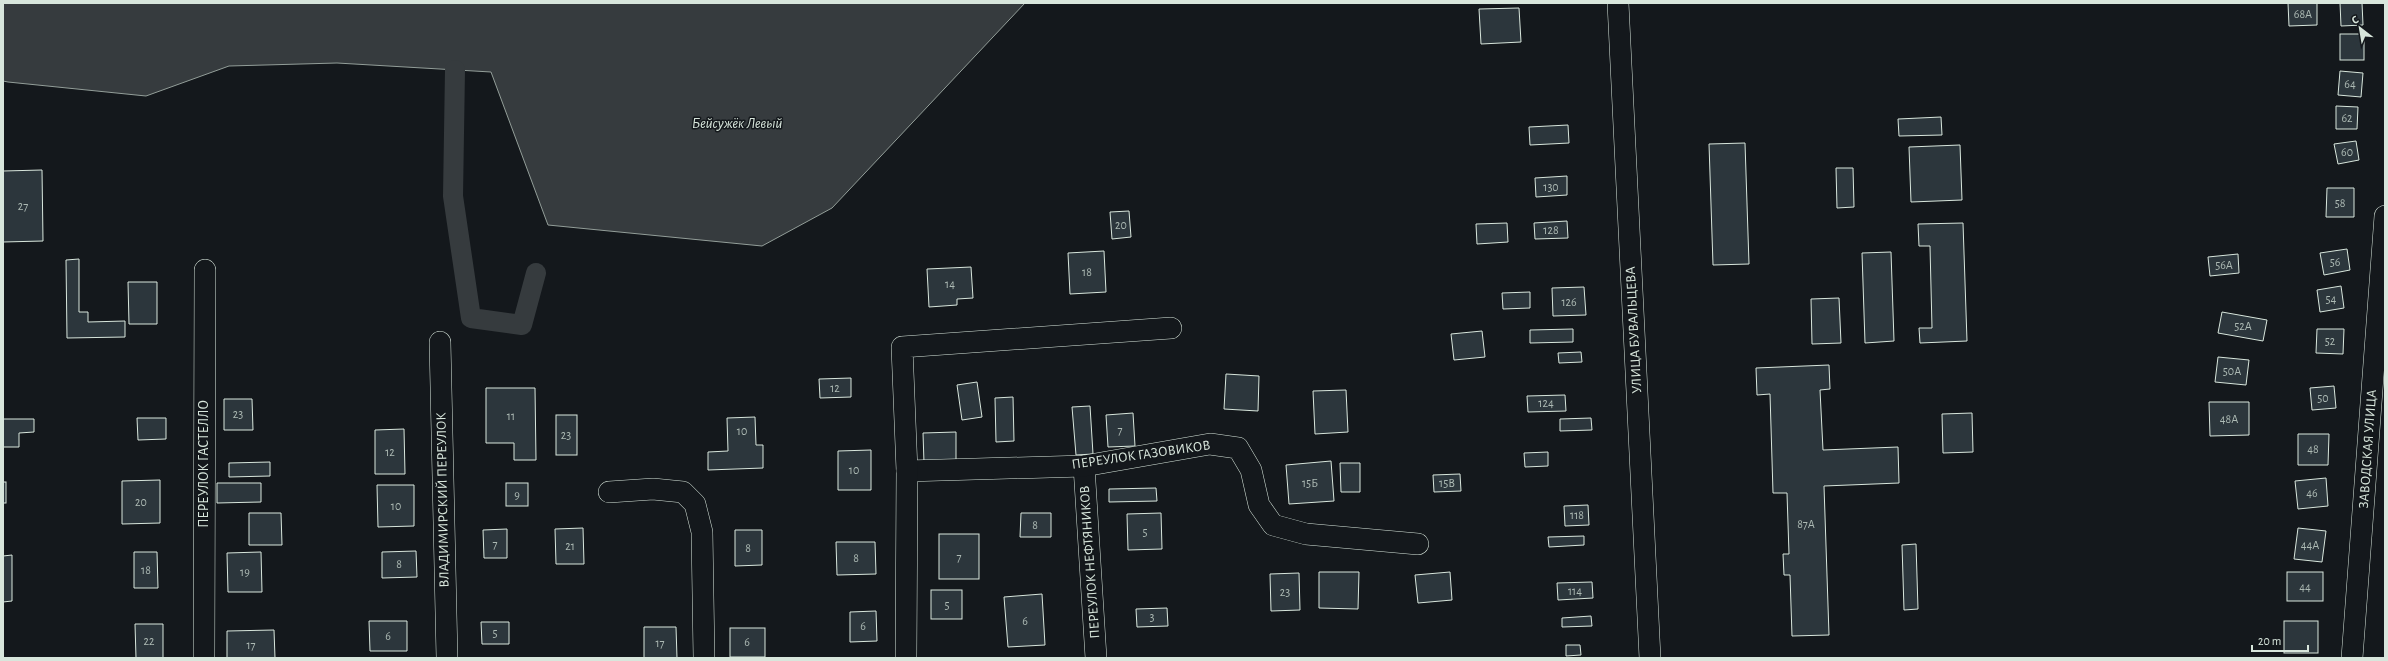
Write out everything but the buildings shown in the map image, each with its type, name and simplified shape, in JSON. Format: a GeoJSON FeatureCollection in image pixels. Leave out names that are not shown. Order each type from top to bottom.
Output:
{"type":"FeatureCollection","features":[{"type":"Feature","properties":{"kind":"street","name":"УЛИЦА БУВАЛЬЦЕВА"},"geometry":{"type":"LineString","coordinates":[[1618,3],[1650,658]]}},
{"type":"Feature","properties":{"kind":"street","name":"ЗАВОДСКАЯ УЛИЦА"},"geometry":{"type":"LineString","coordinates":[[2352,658],[2385,216]]}},
{"type":"Feature","properties":{"kind":"street","name":"ПЕРЕУЛОК ГАСТЕЛЛО"},"geometry":{"type":"LineString","coordinates":[[204,658],[205,270]]}},
{"type":"Feature","properties":{"kind":"street"},"geometry":{"type":"LineString","coordinates":[[906,658],[907,471],[902,347],[1171,328]]}},
{"type":"Feature","properties":{"kind":"street","name":"ВЛАДИМИРСКИЙ ПЕРЕУЛОК"},"geometry":{"type":"LineString","coordinates":[[440,342],[447,658]]}},
{"type":"Feature","properties":{"kind":"street","name":"ПЕРЕУЛОК ГАЗОВИКОВ"},"geometry":{"type":"LineString","coordinates":[[907,471],[1084,466],[1210,444],[1238,448],[1251,470],[1259,505],[1273,525],[1306,534],[1418,544]]}},
{"type":"Feature","properties":{"kind":"street","name":"ПЕРЕУЛОК НЕФТЯНИКОВ"},"geometry":{"type":"LineString","coordinates":[[1084,466],[1096,658]]}},
{"type":"Feature","properties":{"kind":"street"},"geometry":{"type":"LineString","coordinates":[[609,492],[653,489],[683,492],[696,504],[702,532],[704,658]]}},
{"type":"Feature","properties":{"kind":"water","name":"Бейсужёк Левый"},"geometry":{"type":"Polygon","coordinates":[[[3,3],[1025,3],[832,208],[762,246],[548,225],[491,72],[337,63],[229,66],[146,96],[8,82],[3,81],[3,3]]]}},
{"type":"Feature","properties":{"kind":"waterway"},"geometry":{"type":"LineString","coordinates":[[455,70],[453,196],[471,318],[522,325],[536,273]]}}]}
